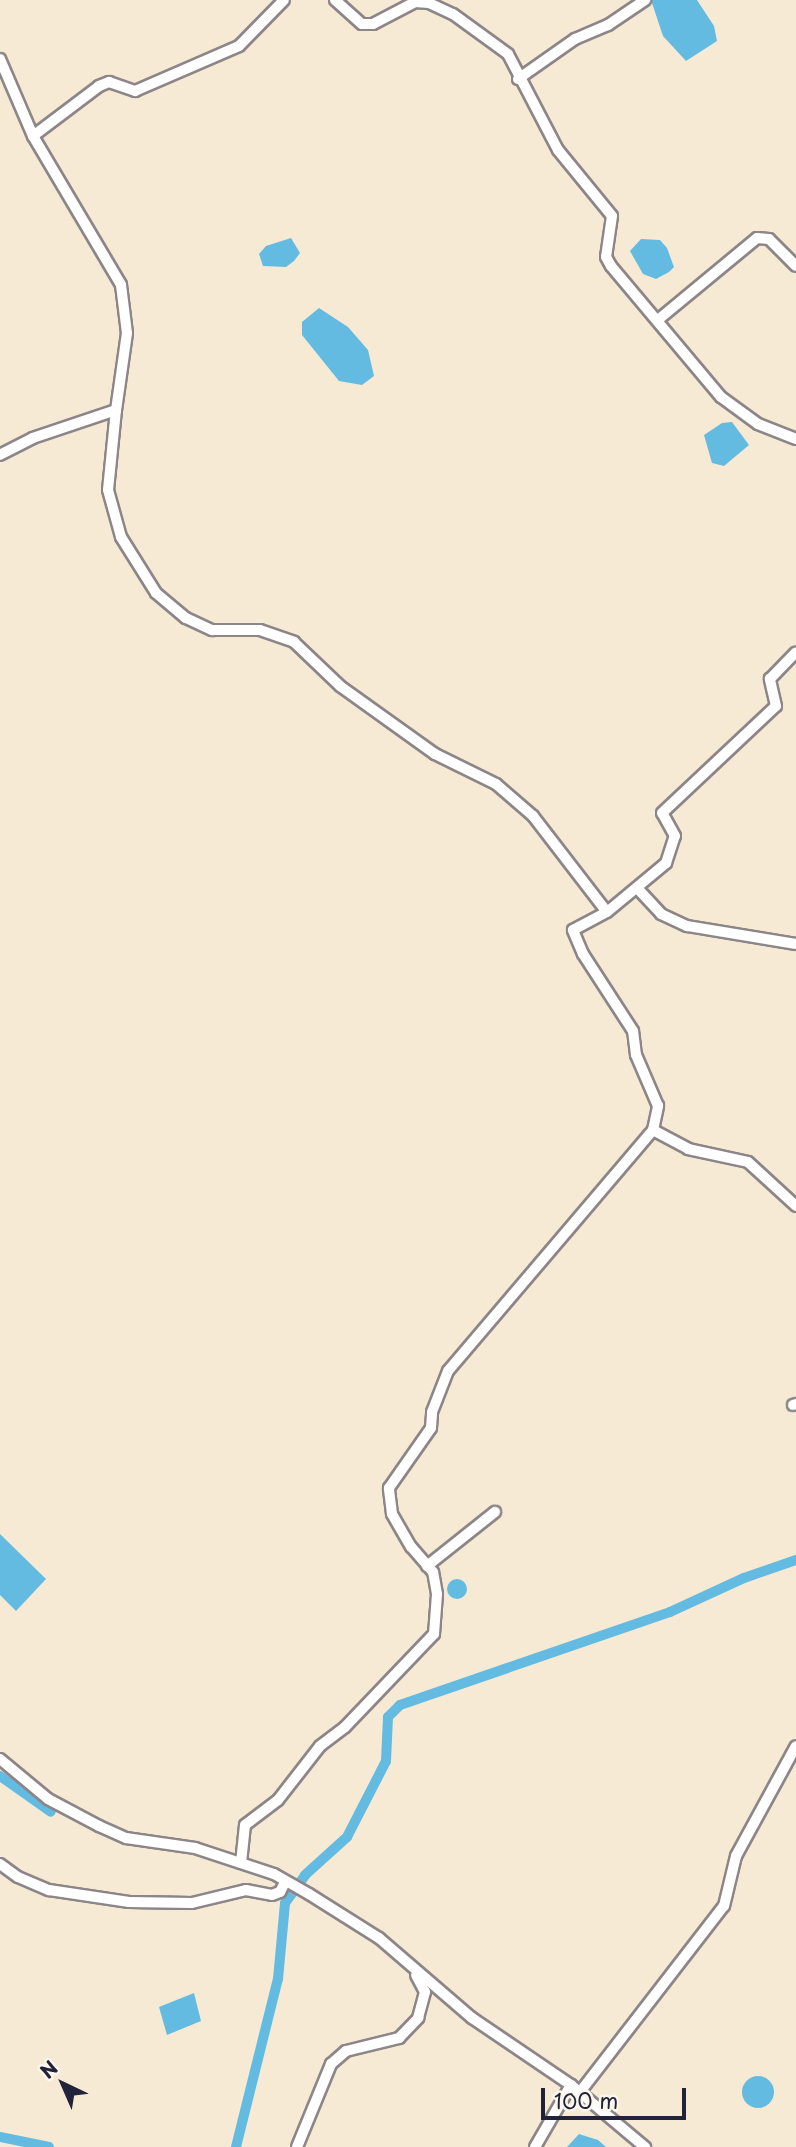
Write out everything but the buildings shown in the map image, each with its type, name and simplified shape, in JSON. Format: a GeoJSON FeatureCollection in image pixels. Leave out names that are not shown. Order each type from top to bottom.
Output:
{"type":"FeatureCollection","features":[{"type":"Feature","properties":{"kind":"street"},"geometry":{"type":"LineString","coordinates":[[33,136],[99,86],[109,82],[135,91],[239,46],[284,0]]}},
{"type":"Feature","properties":{"kind":"street"},"geometry":{"type":"LineString","coordinates":[[335,0],[362,24],[373,24],[415,2],[429,3],[494,41],[508,54],[518,79],[558,150],[612,216],[606,257],[611,267],[659,319],[721,397],[758,424],[796,439]]}},
{"type":"Feature","properties":{"kind":"street"},"geometry":{"type":"LineString","coordinates":[[518,79],[575,39],[608,25],[645,0]]}},
{"type":"Feature","properties":{"kind":"street"},"geometry":{"type":"LineString","coordinates":[[0,60],[33,136],[121,285],[127,333],[108,490],[121,537],[156,593],[186,618],[212,631],[260,630],[294,642],[340,686],[435,754],[496,784],[533,816],[607,912]]}},
{"type":"Feature","properties":{"kind":"street"},"geometry":{"type":"LineString","coordinates":[[659,319],[757,238],[769,239],[796,266]]}},
{"type":"Feature","properties":{"kind":"street"},"geometry":{"type":"LineString","coordinates":[[0,455],[33,438],[117,410]]}},
{"type":"Feature","properties":{"kind":"street"},"geometry":{"type":"LineString","coordinates":[[241,1863],[245,1825],[278,1800],[320,1746],[428,1644],[434,1634],[437,1594],[428,1566],[392,1514],[389,1488],[431,1428],[432,1412],[448,1371],[653,1130],[658,1106],[636,1055],[633,1031],[583,954],[573,930],[607,912],[638,889],[666,863],[676,836],[662,813],[776,706],[770,679],[796,652]]}},
{"type":"Feature","properties":{"kind":"street"},"geometry":{"type":"LineString","coordinates":[[638,889],[661,914],[687,926],[796,944]]}},
{"type":"Feature","properties":{"kind":"street"},"geometry":{"type":"LineString","coordinates":[[653,1130],[688,1149],[748,1162],[796,1206]]}},
{"type":"Feature","properties":{"kind":"street"},"geometry":{"type":"LineString","coordinates":[[428,1566],[495,1512]]}},
{"type":"Feature","properties":{"kind":"street"},"geometry":{"type":"LineString","coordinates":[[580,2092],[724,1906],[736,1856],[796,1746]]}},
{"type":"Feature","properties":{"kind":"street"},"geometry":{"type":"LineString","coordinates":[[0,1759],[48,1799],[126,1838],[195,1848],[241,1863],[309,1894],[379,1938],[472,2018],[571,2085],[645,2147]]}},
{"type":"Feature","properties":{"kind":"street"},"geometry":{"type":"LineString","coordinates":[[0,1864],[18,1878],[49,1890],[130,1902],[192,1903],[246,1890],[272,1895],[280,1892],[285,1882]]}},
{"type":"Feature","properties":{"kind":"street"},"geometry":{"type":"LineString","coordinates":[[297,2147],[331,2064],[346,2051],[399,2038],[418,2018],[425,1992],[414,1970]]}},
{"type":"Feature","properties":{"kind":"street"},"geometry":{"type":"LineString","coordinates":[[535,2147],[571,2085]]}},
{"type":"Feature","properties":{"kind":"water"},"geometry":{"type":"Polygon","coordinates":[[[651,0],[697,0],[714,26],[717,41],[686,61],[663,36],[651,0]]]}},
{"type":"Feature","properties":{"kind":"water"},"geometry":{"type":"Polygon","coordinates":[[[291,238],[300,253],[294,261],[286,267],[263,266],[259,254],[266,246],[291,238]]]}},
{"type":"Feature","properties":{"kind":"water"},"geometry":{"type":"Polygon","coordinates":[[[641,239],[660,240],[667,248],[674,267],[669,272],[656,279],[643,274],[630,251],[641,239]]]}},
{"type":"Feature","properties":{"kind":"water"},"geometry":{"type":"Polygon","coordinates":[[[319,308],[348,327],[368,350],[374,376],[362,385],[339,381],[302,335],[302,322],[319,308]]]}},
{"type":"Feature","properties":{"kind":"water"},"geometry":{"type":"Polygon","coordinates":[[[732,422],[749,445],[724,466],[712,463],[704,435],[722,423],[732,422]]]}},
{"type":"Feature","properties":{"kind":"water"},"geometry":{"type":"Polygon","coordinates":[[[0,1534],[46,1579],[16,1611],[0,1595],[0,1534]]]}},
{"type":"Feature","properties":{"kind":"water"},"geometry":{"type":"Polygon","coordinates":[[[457,1579],[464,1582],[467,1589],[464,1596],[457,1599],[450,1596],[447,1589],[450,1582],[457,1579]]]}},
{"type":"Feature","properties":{"kind":"water"},"geometry":{"type":"Polygon","coordinates":[[[194,1993],[201,2021],[167,2035],[159,2007],[194,1993]]]}},
{"type":"Feature","properties":{"kind":"water"},"geometry":{"type":"Polygon","coordinates":[[[758,2076],[769,2081],[774,2092],[769,2103],[758,2108],[747,2103],[742,2092],[747,2081],[758,2076]]]}},
{"type":"Feature","properties":{"kind":"water"},"geometry":{"type":"Polygon","coordinates":[[[579,2134],[598,2140],[606,2147],[567,2147],[579,2134]]]}},
{"type":"Feature","properties":{"kind":"waterway"},"geometry":{"type":"LineString","coordinates":[[236,2147],[278,1979],[285,1903],[305,1875],[347,1837],[386,1761],[388,1717],[400,1705],[670,1612],[744,1578],[796,1560]]}},
{"type":"Feature","properties":{"kind":"waterway"},"geometry":{"type":"LineString","coordinates":[[0,1776],[51,1812]]}},
{"type":"Feature","properties":{"kind":"waterway"},"geometry":{"type":"LineString","coordinates":[[0,2137],[49,2147]]}}]}
